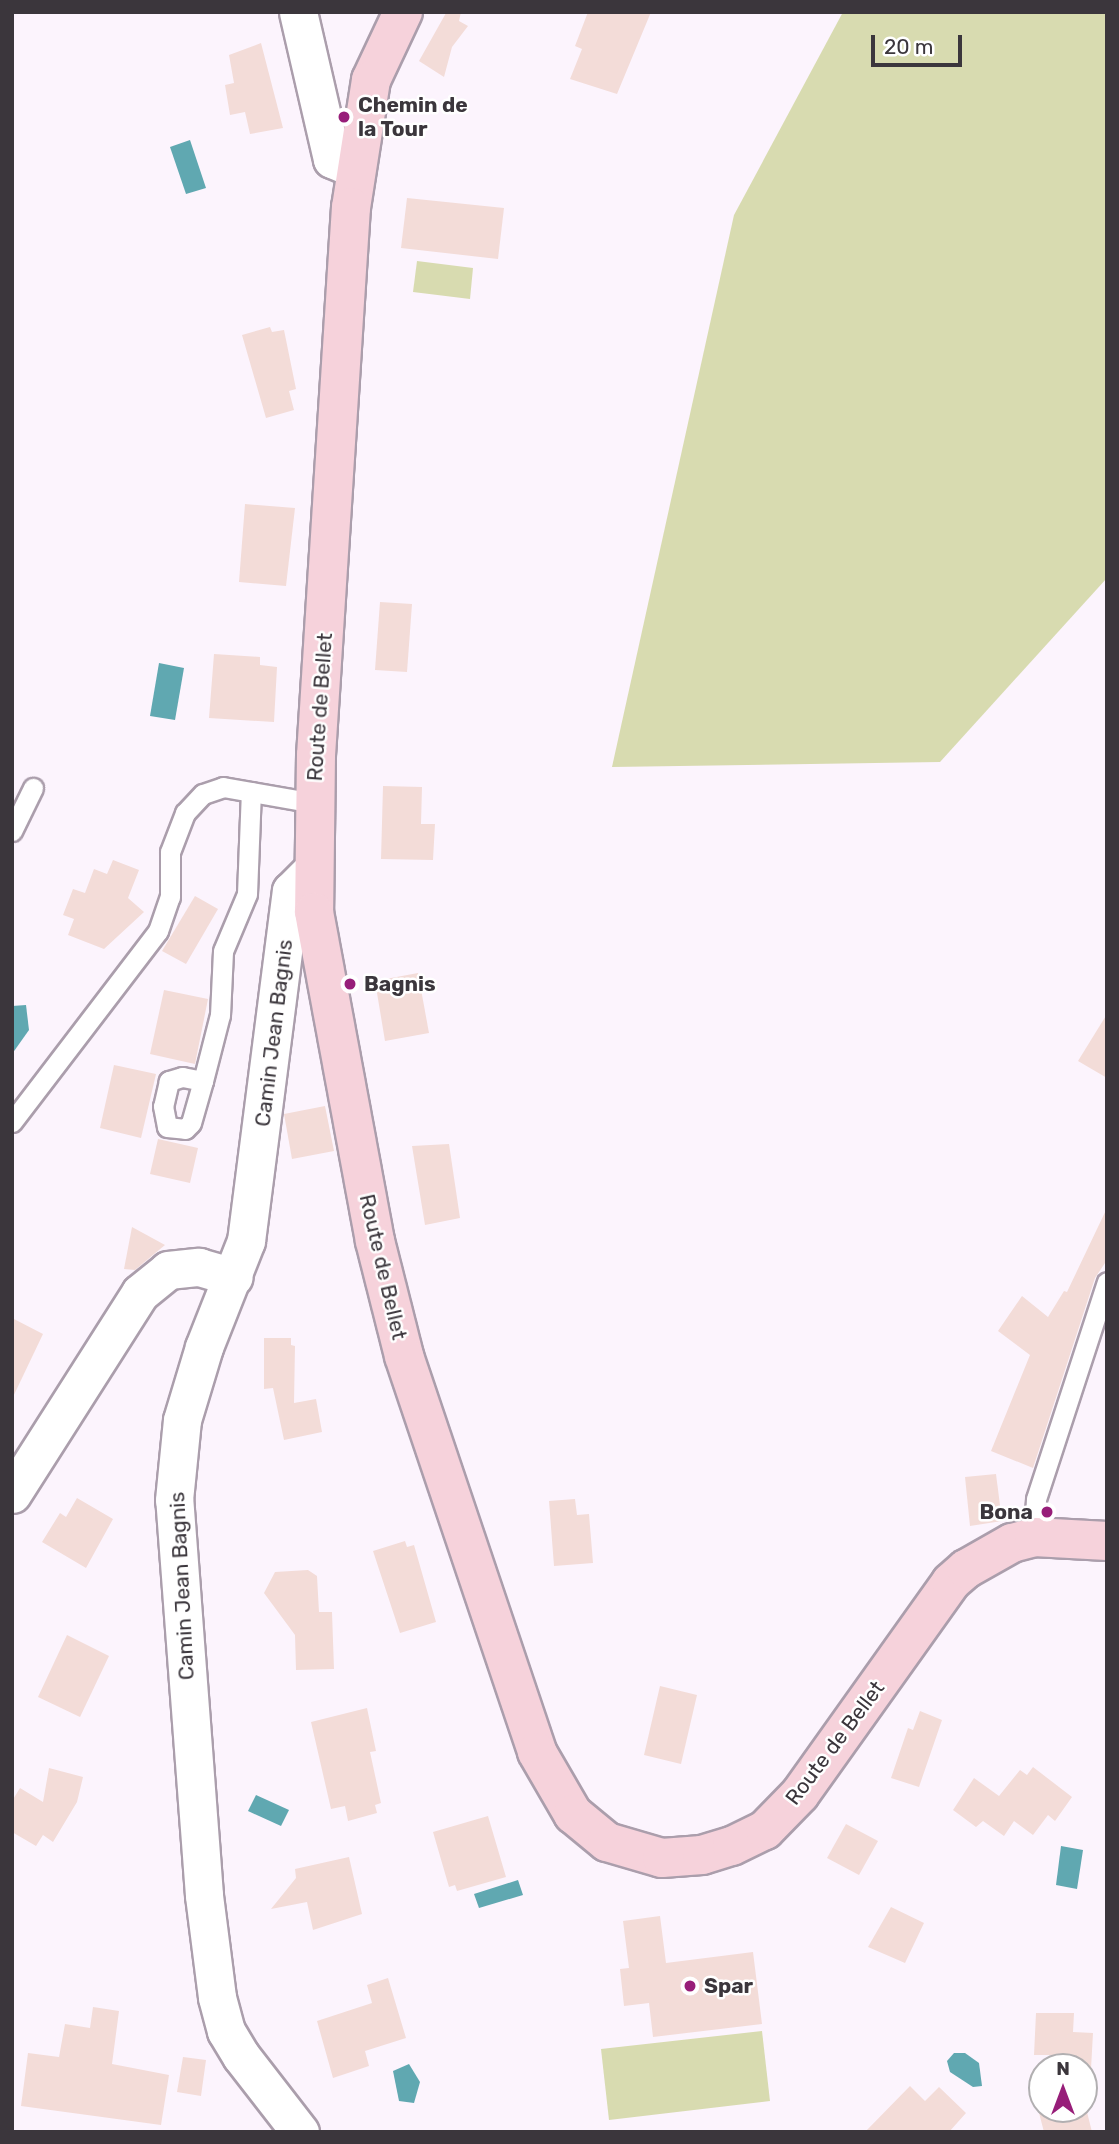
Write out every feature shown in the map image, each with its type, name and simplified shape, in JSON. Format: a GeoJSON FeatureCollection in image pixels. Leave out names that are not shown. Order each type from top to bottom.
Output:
{"type":"FeatureCollection","features":[{"type":"Feature","properties":{"kind":"main road","name":"Route de Bellet"},"geometry":{"type":"LineString","coordinates":[[403,12],[371,80],[355,169],[314,803],[314,912],[374,1241],[404,1356],[537,1752],[558,1795],[589,1829],[629,1851],[680,1859],[732,1846],[765,1830],[800,1794],[951,1582],[980,1558],[1034,1537],[1107,1541]]}},
{"type":"Feature","properties":{"kind":"street"},"geometry":{"type":"LineString","coordinates":[[298,12],[332,159],[355,169]]}},
{"type":"Feature","properties":{"kind":"street","name":"Camin Jean Bagnis"},"geometry":{"type":"LineString","coordinates":[[300,2132],[246,2066],[226,2031],[217,1997],[176,1557],[174,1500],[182,1420],[204,1347],[234,1277],[250,1214],[290,891],[312,870]]}},
{"type":"Feature","properties":{"kind":"street"},"geometry":{"type":"LineString","coordinates":[[12,1494],[139,1293],[168,1270],[199,1267],[234,1277]]}},
{"type":"Feature","properties":{"kind":"lane"},"geometry":{"type":"LineString","coordinates":[[12,1122],[158,931],[170,897],[170,852],[185,813],[203,794],[223,787],[314,803]]}},
{"type":"Feature","properties":{"kind":"lane"},"geometry":{"type":"LineString","coordinates":[[12,831],[33,788]]}},
{"type":"Feature","properties":{"kind":"lane"},"geometry":{"type":"LineString","coordinates":[[203,1081],[220,1015],[223,951],[247,894],[251,792]]}},
{"type":"Feature","properties":{"kind":"lane"},"geometry":{"type":"LineString","coordinates":[[1034,1537],[1037,1499],[1107,1282]]}},
{"type":"Feature","properties":{"kind":"green space"},"geometry":{"type":"Polygon","coordinates":[[[843,12],[1107,12],[1107,578],[940,762],[612,767],[734,215],[843,12]]]}},
{"type":"Feature","properties":{"kind":"green space"},"geometry":{"type":"Polygon","coordinates":[[[417,261],[473,268],[470,299],[413,292],[417,261]]]}},
{"type":"Feature","properties":{"kind":"green space"},"geometry":{"type":"Polygon","coordinates":[[[762,2031],[770,2101],[609,2120],[601,2049],[762,2031]]]}},
{"type":"Feature","properties":{"kind":"water"},"geometry":{"type":"Polygon","coordinates":[[[190,140],[206,188],[186,194],[170,147],[190,140]]]}},
{"type":"Feature","properties":{"kind":"water"},"geometry":{"type":"Polygon","coordinates":[[[159,663],[184,668],[175,720],[150,716],[159,663]]]}},
{"type":"Feature","properties":{"kind":"water"},"geometry":{"type":"Polygon","coordinates":[[[26,1005],[29,1030],[12,1054],[12,1006],[26,1005]]]}},
{"type":"Feature","properties":{"kind":"water"},"geometry":{"type":"Polygon","coordinates":[[[256,1795],[289,1810],[281,1826],[248,1811],[256,1795]]]}},
{"type":"Feature","properties":{"kind":"water"},"geometry":{"type":"Polygon","coordinates":[[[1061,1846],[1083,1850],[1077,1889],[1056,1885],[1061,1846]]]}},
{"type":"Feature","properties":{"kind":"water"},"geometry":{"type":"Polygon","coordinates":[[[518,1880],[523,1895],[479,1908],[474,1894],[518,1880]]]}},
{"type":"Feature","properties":{"kind":"water"},"geometry":{"type":"Polygon","coordinates":[[[954,2053],[965,2053],[979,2063],[982,2086],[973,2087],[950,2072],[947,2061],[954,2053]]]}},
{"type":"Feature","properties":{"kind":"water"},"geometry":{"type":"Polygon","coordinates":[[[409,2064],[420,2082],[414,2103],[399,2101],[393,2071],[409,2064]]]}},
{"type":"Feature","properties":{"kind":"building"},"geometry":{"type":"Polygon","coordinates":[[[461,12],[459,21],[468,26],[452,47],[444,77],[419,61],[446,13],[461,12]]]}},
{"type":"Feature","properties":{"kind":"building"},"geometry":{"type":"Polygon","coordinates":[[[588,12],[651,12],[617,94],[570,79],[582,49],[575,46],[588,12]]]}},
{"type":"Feature","properties":{"kind":"building"},"geometry":{"type":"Polygon","coordinates":[[[261,43],[283,128],[250,134],[245,112],[230,115],[225,85],[234,83],[229,55],[261,43]]]}},
{"type":"Feature","properties":{"kind":"building"},"geometry":{"type":"Polygon","coordinates":[[[407,198],[504,208],[498,259],[401,248],[407,198]]]}},
{"type":"Feature","properties":{"kind":"building"},"geometry":{"type":"Polygon","coordinates":[[[270,327],[272,332],[284,330],[296,389],[289,391],[294,410],[266,418],[242,335],[270,327]]]}},
{"type":"Feature","properties":{"kind":"building"},"geometry":{"type":"Polygon","coordinates":[[[245,504],[295,508],[286,586],[239,582],[245,504]]]}},
{"type":"Feature","properties":{"kind":"building"},"geometry":{"type":"Polygon","coordinates":[[[380,602],[412,604],[407,672],[375,670],[380,602]]]}},
{"type":"Feature","properties":{"kind":"building"},"geometry":{"type":"Polygon","coordinates":[[[214,654],[260,657],[260,665],[277,667],[274,722],[209,718],[214,654]]]}},
{"type":"Feature","properties":{"kind":"building"},"geometry":{"type":"Polygon","coordinates":[[[383,786],[422,787],[421,824],[435,824],[433,860],[381,859],[383,786]]]}},
{"type":"Feature","properties":{"kind":"building"},"geometry":{"type":"Polygon","coordinates":[[[113,860],[139,870],[128,898],[144,912],[104,949],[68,935],[74,919],[63,915],[73,889],[85,893],[94,869],[107,874],[113,860]]]}},
{"type":"Feature","properties":{"kind":"building"},"geometry":{"type":"Polygon","coordinates":[[[195,896],[218,909],[186,964],[162,951],[195,896]]]}},
{"type":"Feature","properties":{"kind":"building"},"geometry":{"type":"Polygon","coordinates":[[[418,973],[429,1033],[385,1041],[375,981],[418,973]]]}},
{"type":"Feature","properties":{"kind":"building"},"geometry":{"type":"Polygon","coordinates":[[[164,990],[208,999],[195,1064],[150,1054],[164,990]]]}},
{"type":"Feature","properties":{"kind":"building"},"geometry":{"type":"Polygon","coordinates":[[[1107,1014],[1107,1078],[1078,1061],[1107,1014]]]}},
{"type":"Feature","properties":{"kind":"building"},"geometry":{"type":"Polygon","coordinates":[[[114,1065],[156,1074],[141,1138],[100,1128],[114,1065]]]}},
{"type":"Feature","properties":{"kind":"building"},"geometry":{"type":"Polygon","coordinates":[[[325,1106],[334,1151],[292,1159],[284,1114],[325,1106]]]}},
{"type":"Feature","properties":{"kind":"building"},"geometry":{"type":"Polygon","coordinates":[[[158,1139],[198,1148],[190,1183],[150,1174],[158,1139]]]}},
{"type":"Feature","properties":{"kind":"building"},"geometry":{"type":"Polygon","coordinates":[[[449,1144],[460,1218],[425,1225],[412,1146],[449,1144]]]}},
{"type":"Feature","properties":{"kind":"building"},"geometry":{"type":"Polygon","coordinates":[[[1107,1208],[1107,1260],[1095,1278],[1033,1468],[991,1451],[1030,1355],[998,1331],[1022,1296],[1048,1317],[1064,1291],[1067,1292],[1107,1208]]]}},
{"type":"Feature","properties":{"kind":"building"},"geometry":{"type":"Polygon","coordinates":[[[132,1227],[165,1245],[135,1270],[124,1269],[132,1227]]]}},
{"type":"Feature","properties":{"kind":"building"},"geometry":{"type":"Polygon","coordinates":[[[12,1318],[43,1334],[12,1399],[12,1318]]]}},
{"type":"Feature","properties":{"kind":"building"},"geometry":{"type":"Polygon","coordinates":[[[264,1338],[291,1338],[291,1345],[295,1346],[294,1403],[316,1399],[322,1432],[284,1440],[273,1388],[264,1389],[264,1338]]]}},
{"type":"Feature","properties":{"kind":"building"},"geometry":{"type":"Polygon","coordinates":[[[996,1474],[1002,1521],[970,1526],[965,1477],[996,1474]]]}},
{"type":"Feature","properties":{"kind":"building"},"geometry":{"type":"Polygon","coordinates":[[[77,1498],[113,1519],[86,1568],[42,1542],[60,1513],[66,1517],[77,1498]]]}},
{"type":"Feature","properties":{"kind":"building"},"geometry":{"type":"Polygon","coordinates":[[[575,1499],[577,1515],[589,1514],[593,1563],[554,1566],[549,1501],[575,1499]]]}},
{"type":"Feature","properties":{"kind":"building"},"geometry":{"type":"Polygon","coordinates":[[[405,1541],[407,1547],[414,1545],[436,1622],[400,1633],[373,1551],[405,1541]]]}},
{"type":"Feature","properties":{"kind":"building"},"geometry":{"type":"Polygon","coordinates":[[[308,1570],[317,1576],[319,1612],[332,1612],[334,1669],[296,1670],[295,1635],[264,1593],[275,1572],[308,1570]]]}},
{"type":"Feature","properties":{"kind":"building"},"geometry":{"type":"Polygon","coordinates":[[[67,1635],[109,1656],[80,1717],[38,1697],[67,1635]]]}},
{"type":"Feature","properties":{"kind":"building"},"geometry":{"type":"Polygon","coordinates":[[[660,1686],[697,1695],[681,1764],[644,1755],[660,1686]]]}},
{"type":"Feature","properties":{"kind":"building"},"geometry":{"type":"Polygon","coordinates":[[[367,1708],[376,1751],[370,1752],[381,1803],[375,1805],[377,1813],[348,1821],[345,1806],[331,1809],[311,1722],[367,1708]]]}},
{"type":"Feature","properties":{"kind":"building"},"geometry":{"type":"Polygon","coordinates":[[[920,1711],[942,1720],[919,1787],[891,1778],[908,1728],[913,1730],[920,1711]]]}},
{"type":"Feature","properties":{"kind":"building"},"geometry":{"type":"Polygon","coordinates":[[[1033,1767],[1072,1797],[1055,1821],[1048,1815],[1033,1835],[1014,1821],[1004,1836],[983,1821],[976,1827],[953,1810],[974,1778],[999,1796],[1020,1770],[1027,1775],[1033,1767]]]}},
{"type":"Feature","properties":{"kind":"building"},"geometry":{"type":"Polygon","coordinates":[[[49,1768],[83,1777],[77,1802],[53,1842],[43,1835],[36,1846],[12,1832],[12,1801],[20,1788],[43,1802],[49,1768]]]}},
{"type":"Feature","properties":{"kind":"building"},"geometry":{"type":"Polygon","coordinates":[[[488,1816],[506,1877],[457,1891],[455,1885],[449,1887],[433,1832],[488,1816]]]}},
{"type":"Feature","properties":{"kind":"building"},"geometry":{"type":"Polygon","coordinates":[[[846,1824],[878,1841],[859,1875],[827,1858],[846,1824]]]}},
{"type":"Feature","properties":{"kind":"building"},"geometry":{"type":"Polygon","coordinates":[[[349,1857],[362,1914],[313,1930],[307,1902],[271,1909],[296,1878],[295,1869],[349,1857]]]}},
{"type":"Feature","properties":{"kind":"building"},"geometry":{"type":"Polygon","coordinates":[[[891,1907],[924,1923],[905,1963],[868,1947],[891,1907]]]}},
{"type":"Feature","properties":{"kind":"building","name":"Spar"},"geometry":{"type":"Polygon","coordinates":[[[660,1916],[666,1963],[753,1952],[762,2024],[653,2037],[649,2003],[624,2006],[620,1969],[629,1968],[623,1921],[660,1916]]]}},
{"type":"Feature","properties":{"kind":"building"},"geometry":{"type":"Polygon","coordinates":[[[388,1978],[406,2038],[365,2051],[369,2066],[333,2078],[317,2021],[372,2003],[367,1985],[388,1978]]]}},
{"type":"Feature","properties":{"kind":"building"},"geometry":{"type":"Polygon","coordinates":[[[93,2007],[119,2011],[112,2064],[169,2075],[161,2125],[21,2106],[28,2053],[59,2057],[65,2024],[90,2028],[93,2007]]]}},
{"type":"Feature","properties":{"kind":"building"},"geometry":{"type":"Polygon","coordinates":[[[1036,2013],[1074,2013],[1073,2032],[1093,2033],[1092,2053],[1034,2053],[1036,2013]]]}},
{"type":"Feature","properties":{"kind":"building"},"geometry":{"type":"Polygon","coordinates":[[[183,2057],[206,2060],[201,2096],[177,2092],[183,2057]]]}},
{"type":"Feature","properties":{"kind":"building"},"geometry":{"type":"Polygon","coordinates":[[[910,2086],[925,2101],[939,2087],[966,2113],[949,2132],[865,2132],[910,2086]]]}},
{"type":"Feature","properties":{"kind":"building"},"geometry":{"type":"Polygon","coordinates":[[[1042,2123],[1090,2123],[1092,2132],[1044,2132],[1042,2123]]]}},
{"type":"Feature","properties":{"kind":"place","name":"Chemin de la Tour"},"geometry":{"type":"Point","coordinates":[344,117]}},
{"type":"Feature","properties":{"kind":"place","name":"Bagnis"},"geometry":{"type":"Point","coordinates":[350,984]}},
{"type":"Feature","properties":{"kind":"place","name":"Bona"},"geometry":{"type":"Point","coordinates":[1047,1512]}},
{"type":"Feature","properties":{"kind":"place","name":"Spar"},"geometry":{"type":"Point","coordinates":[690,1986]}}]}
